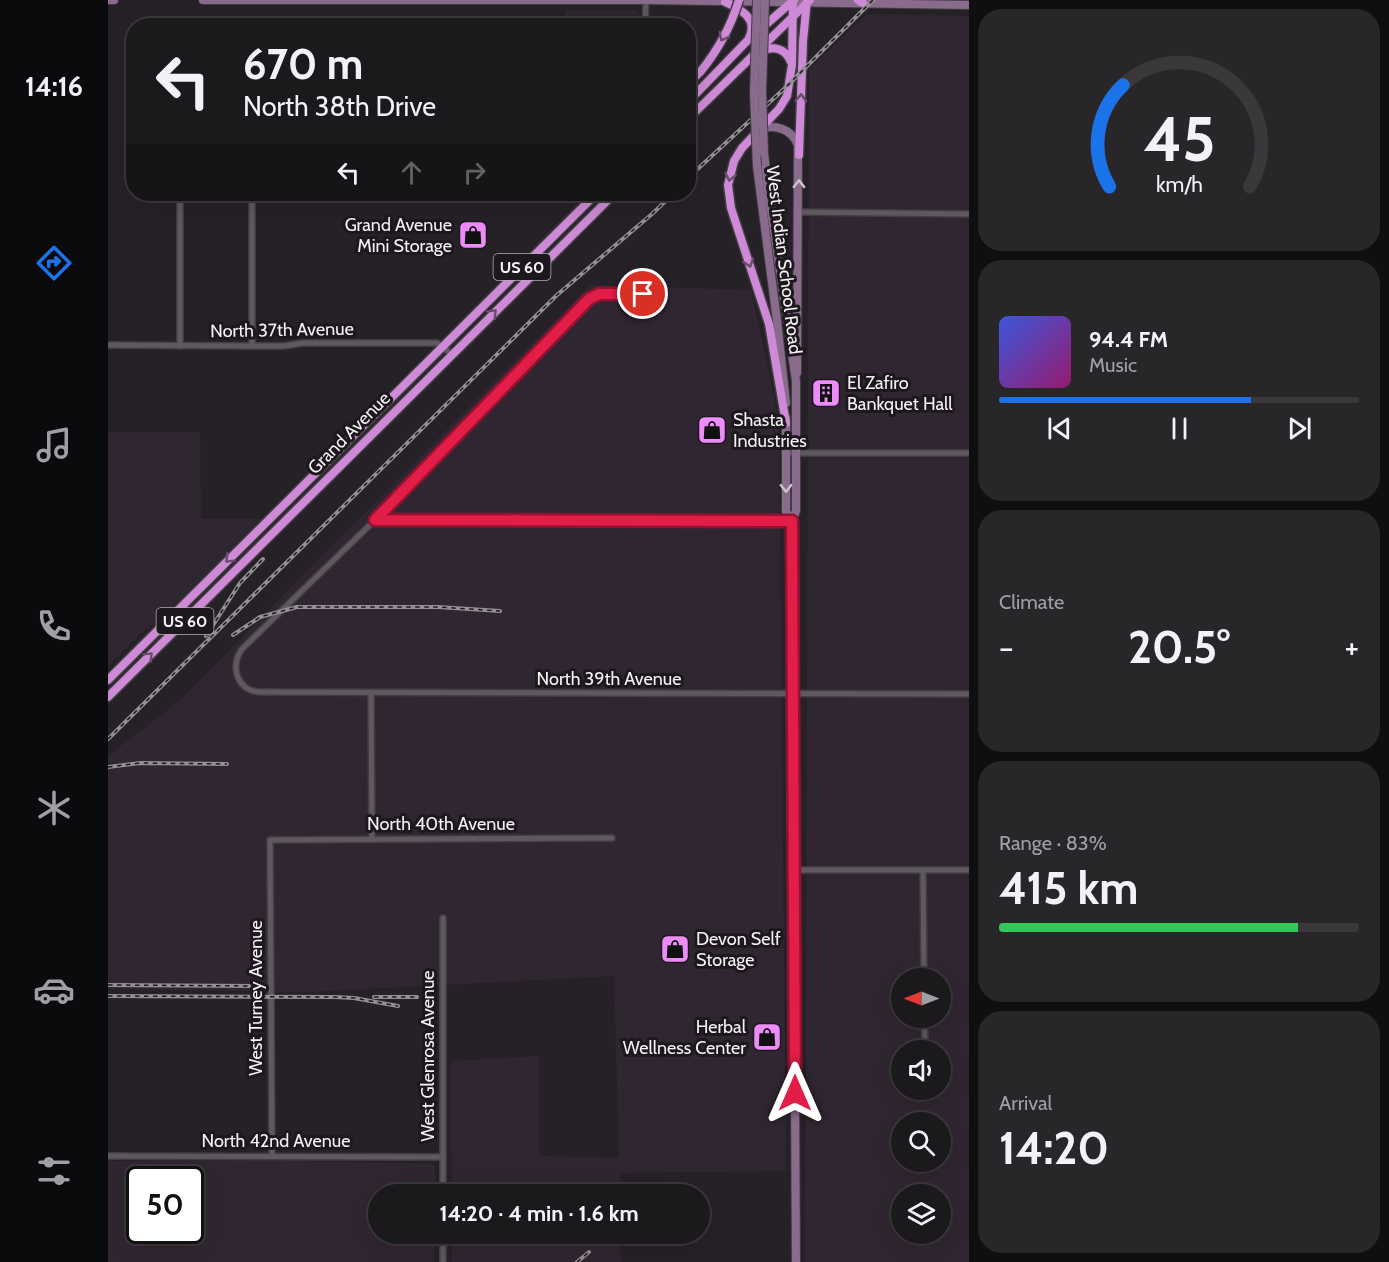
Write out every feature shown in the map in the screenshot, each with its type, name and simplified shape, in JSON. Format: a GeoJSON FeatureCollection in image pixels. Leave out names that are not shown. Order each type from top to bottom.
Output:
{"type":"FeatureCollection","features":[{"type":"Feature","properties":{"kind":"highway"},"geometry":{"type":"LineString","coordinates":[[696,75],[717,50],[733,19],[739,0]]}},
{"type":"Feature","properties":{"kind":"highway"},"geometry":{"type":"LineString","coordinates":[[786,423],[769,324],[728,193],[729,177],[734,161],[742,148],[784,102],[789,90],[792,65],[793,1]]}},
{"type":"Feature","properties":{"kind":"highway"},"geometry":{"type":"LineString","coordinates":[[696,95],[748,40],[793,1]]}},
{"type":"Feature","properties":{"kind":"highway"},"geometry":{"type":"LineString","coordinates":[[696,112],[808,1]]}},
{"type":"Feature","properties":{"kind":"highway"},"geometry":{"type":"LineString","coordinates":[[799,155],[803,41],[808,1]]}},
{"type":"Feature","properties":{"kind":"highway"},"geometry":{"type":"LineString","coordinates":[[725,2],[743,11],[750,19],[752,28],[748,40]]}},
{"type":"Feature","properties":{"kind":"highway"},"geometry":{"type":"LineString","coordinates":[[750,58],[766,49],[774,48],[785,52],[792,65]]}},
{"type":"Feature","properties":{"kind":"highway","name":"Grand Avenue"},"geometry":{"type":"LineString","coordinates":[[108,680],[588,201]]}},
{"type":"Feature","properties":{"kind":"highway","name":"Grand Avenue"},"geometry":{"type":"LineString","coordinates":[[108,697],[607,201]]}},
{"type":"Feature","properties":{"kind":"highway"},"geometry":{"type":"LineString","coordinates":[[573,215],[576,230]]}},
{"type":"Feature","properties":{"kind":"highway"},"geometry":{"type":"LineString","coordinates":[[271,518],[279,526]]}},
{"type":"Feature","properties":{"kind":"main road"},"geometry":{"type":"LineString","coordinates":[[108,0],[114,0]]}},
{"type":"Feature","properties":{"kind":"main road"},"geometry":{"type":"LineString","coordinates":[[203,0],[808,1],[969,5]]}},
{"type":"Feature","properties":{"kind":"main road","name":"West Indian School Road"},"geometry":{"type":"LineString","coordinates":[[757,0],[754,93],[757,166],[783,365],[786,423],[786,512],[792,521]]}},
{"type":"Feature","properties":{"kind":"main road","name":"West Indian School Road"},"geometry":{"type":"LineString","coordinates":[[765,0],[762,90],[764,153],[796,381],[796,511],[792,521],[792,870],[796,1262]]}},
{"type":"Feature","properties":{"kind":"main road"},"geometry":{"type":"LineString","coordinates":[[757,131],[767,127],[786,131],[797,142],[799,155],[796,381]]}},
{"type":"Feature","properties":{"kind":"street"},"geometry":{"type":"LineString","coordinates":[[645,18],[646,0]]}},
{"type":"Feature","properties":{"kind":"street"},"geometry":{"type":"LineString","coordinates":[[180,201],[180,346]]}},
{"type":"Feature","properties":{"kind":"street"},"geometry":{"type":"LineString","coordinates":[[252,201],[252,346]]}},
{"type":"Feature","properties":{"kind":"street"},"geometry":{"type":"LineString","coordinates":[[798,212],[969,213]]}},
{"type":"Feature","properties":{"kind":"street"},"geometry":{"type":"LineString","coordinates":[[375,520],[589,299],[599,294],[643,294]]}},
{"type":"Feature","properties":{"kind":"street","name":"North 37th Avenue"},"geometry":{"type":"LineString","coordinates":[[108,345],[284,346],[303,343],[437,343],[443,346]]}},
{"type":"Feature","properties":{"kind":"street"},"geometry":{"type":"LineString","coordinates":[[443,346],[452,354]]}},
{"type":"Feature","properties":{"kind":"street"},"geometry":{"type":"LineString","coordinates":[[786,453],[969,453]]}},
{"type":"Feature","properties":{"kind":"street"},"geometry":{"type":"LineString","coordinates":[[375,520],[792,521]]}},
{"type":"Feature","properties":{"kind":"street","name":"North 39th Avenue"},"geometry":{"type":"LineString","coordinates":[[375,520],[239,653],[235,669],[242,685],[250,691],[371,693],[969,694]]}},
{"type":"Feature","properties":{"kind":"street"},"geometry":{"type":"LineString","coordinates":[[371,693],[372,838]]}},
{"type":"Feature","properties":{"kind":"street","name":"North 40th Avenue"},"geometry":{"type":"LineString","coordinates":[[270,840],[612,838]]}},
{"type":"Feature","properties":{"kind":"street","name":"West Turney Avenue"},"geometry":{"type":"LineString","coordinates":[[270,840],[272,1156]]}},
{"type":"Feature","properties":{"kind":"street"},"geometry":{"type":"LineString","coordinates":[[792,870],[969,870]]}},
{"type":"Feature","properties":{"kind":"street"},"geometry":{"type":"LineString","coordinates":[[923,870],[924,968]]}},
{"type":"Feature","properties":{"kind":"street","name":"West Glenrosa Avenue"},"geometry":{"type":"LineString","coordinates":[[443,918],[443,1184]]}},
{"type":"Feature","properties":{"kind":"street"},"geometry":{"type":"LineString","coordinates":[[924,1028],[925,1040]]}},
{"type":"Feature","properties":{"kind":"street","name":"North 42nd Avenue"},"geometry":{"type":"LineString","coordinates":[[108,1156],[443,1157]]}},
{"type":"Feature","properties":{"kind":"street"},"geometry":{"type":"LineString","coordinates":[[443,1244],[443,1262]]}},
{"type":"Feature","properties":{"kind":"shaded area"},"geometry":{"type":"Polygon","coordinates":[[[565,10],[636,10],[640,14],[640,18],[564,18],[565,10]]]}},
{"type":"Feature","properties":{"kind":"shaded area"},"geometry":{"type":"Polygon","coordinates":[[[867,14],[969,16],[969,1262],[805,1262],[809,69],[867,14]]]}},
{"type":"Feature","properties":{"kind":"shaded area"},"geometry":{"type":"Polygon","coordinates":[[[590,285],[751,290],[779,420],[786,1171],[620,1173],[620,1184],[452,1184],[450,1061],[539,1056],[539,1156],[619,1158],[614,976],[307,992],[108,989],[108,756],[179,701],[590,285]]]}},
{"type":"Feature","properties":{"kind":"shaded area"},"geometry":{"type":"Polygon","coordinates":[[[108,432],[200,432],[201,519],[261,519],[164,616],[145,630],[108,666],[108,432]]]}},
{"type":"Feature","properties":{"kind":"shaded area"},"geometry":{"type":"Polygon","coordinates":[[[108,1161],[431,1164],[435,1166],[435,1184],[368,1184],[368,1244],[435,1244],[434,1262],[108,1262],[108,1161]]]}},
{"type":"Feature","properties":{"kind":"shaded area"},"geometry":{"type":"Polygon","coordinates":[[[452,1244],[620,1244],[621,1262],[452,1262],[452,1244]]]}},
{"type":"Feature","properties":{"kind":"railway"},"geometry":{"type":"LineString","coordinates":[[696,171],[785,88],[873,0]]}},
{"type":"Feature","properties":{"kind":"railway"},"geometry":{"type":"LineString","coordinates":[[108,739],[557,295],[666,201]]}},
{"type":"Feature","properties":{"kind":"railway"},"geometry":{"type":"LineString","coordinates":[[206,636],[240,583],[263,559]]}},
{"type":"Feature","properties":{"kind":"railway"},"geometry":{"type":"LineString","coordinates":[[233,635],[260,617],[297,607],[438,607],[500,611]]}},
{"type":"Feature","properties":{"kind":"railway"},"geometry":{"type":"LineString","coordinates":[[108,767],[140,763],[227,764]]}},
{"type":"Feature","properties":{"kind":"railway"},"geometry":{"type":"LineString","coordinates":[[108,985],[258,986]]}},
{"type":"Feature","properties":{"kind":"railway"},"geometry":{"type":"LineString","coordinates":[[108,996],[335,997],[398,1006]]}},
{"type":"Feature","properties":{"kind":"railway"},"geometry":{"type":"LineString","coordinates":[[374,997],[417,997]]}},
{"type":"Feature","properties":{"kind":"railway"},"geometry":{"type":"LineString","coordinates":[[577,1262],[589,1252]]}},
{"type":"Feature","properties":{"kind":"place","name":"Grand Avenue Mini Storage"},"geometry":{"type":"Point","coordinates":[473,235]}},
{"type":"Feature","properties":{"kind":"place","name":"El Zafiro Bankquet Hall"},"geometry":{"type":"Point","coordinates":[826,393]}},
{"type":"Feature","properties":{"kind":"place","name":"Shasta Industries"},"geometry":{"type":"Point","coordinates":[712,430]}},
{"type":"Feature","properties":{"kind":"place","name":"Devon Self Storage"},"geometry":{"type":"Point","coordinates":[675,949]}},
{"type":"Feature","properties":{"kind":"place","name":"Herbal Wellness Center"},"geometry":{"type":"Point","coordinates":[767,1037]}},
{"type":"Feature","properties":{"kind":"route"},"geometry":{"type":"LineString","coordinates":[[643,294],[599,294],[589,299],[375,520],[792,521],[792,870],[795,1093]]}}]}
